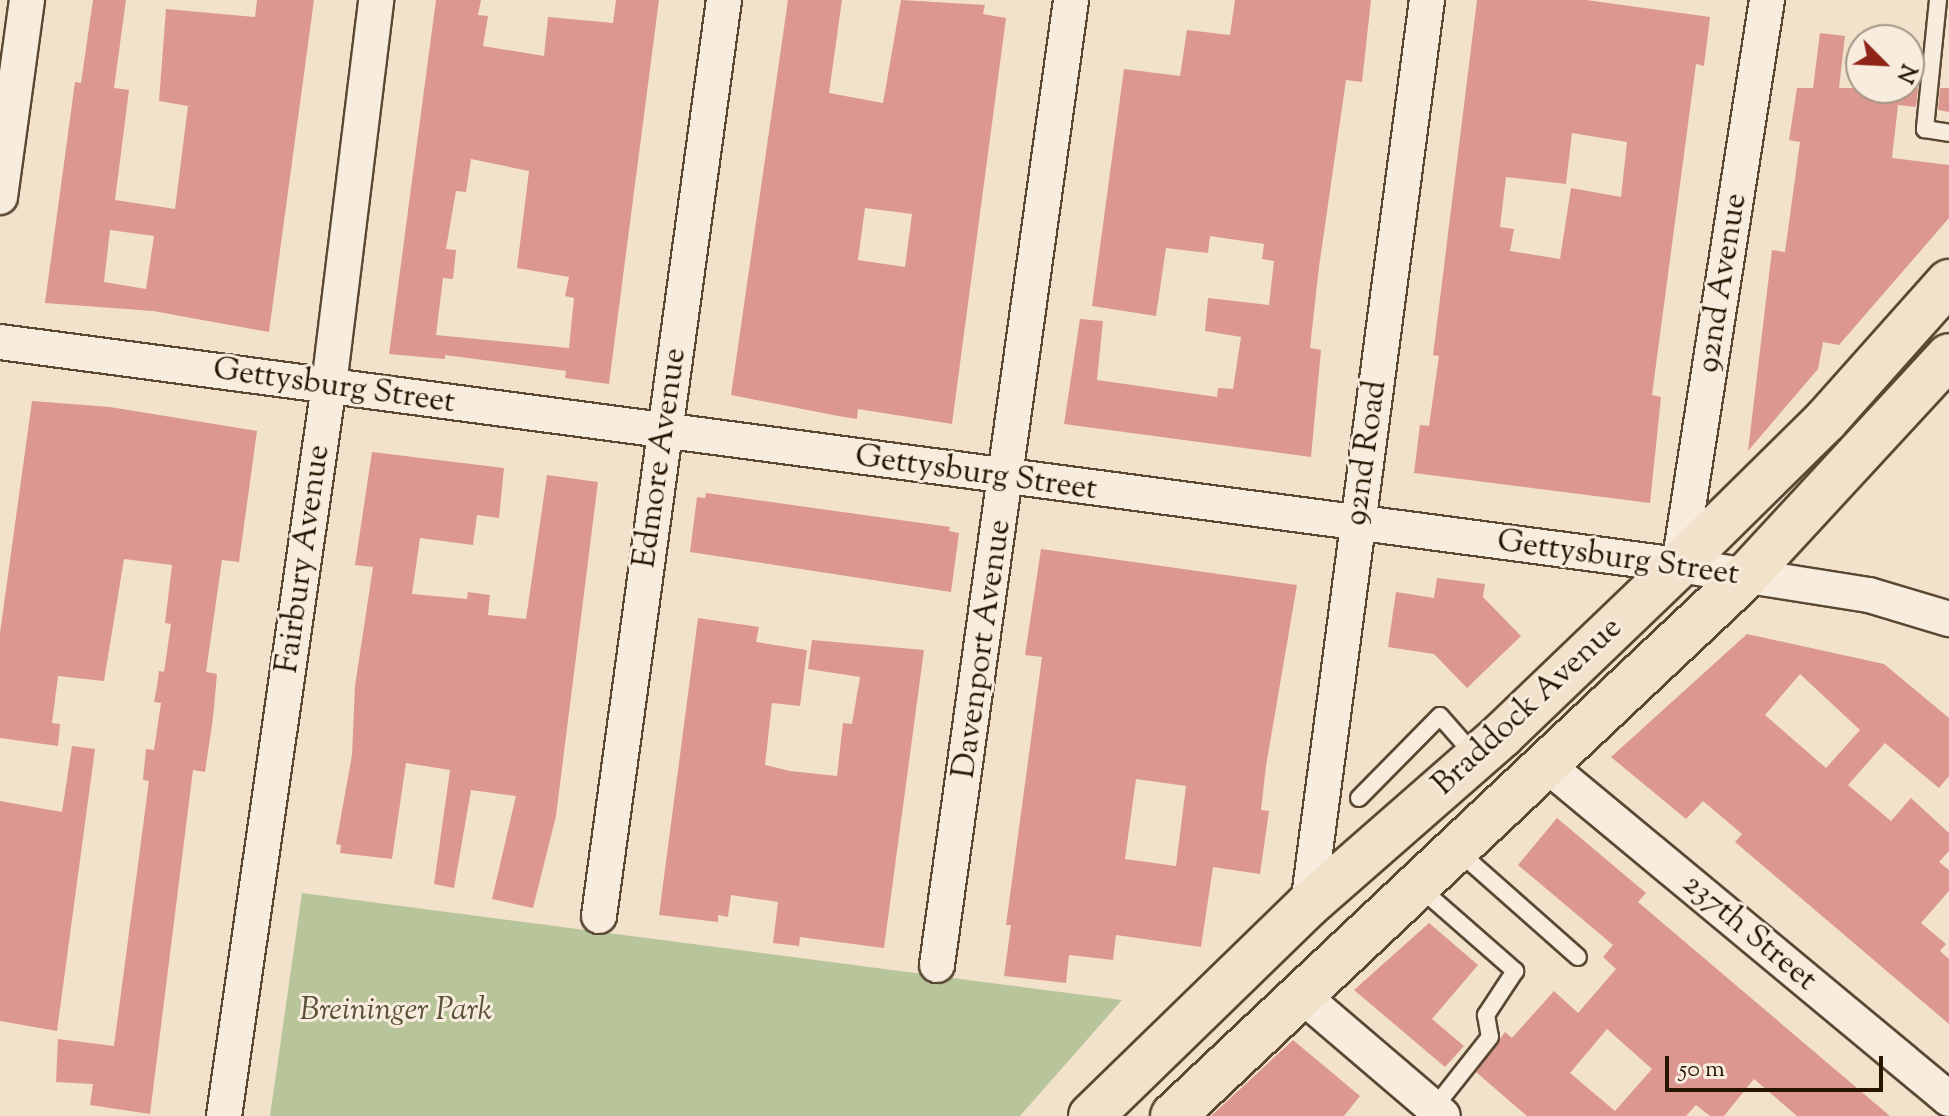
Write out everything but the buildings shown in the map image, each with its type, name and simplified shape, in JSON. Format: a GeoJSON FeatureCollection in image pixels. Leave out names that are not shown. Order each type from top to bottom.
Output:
{"type":"FeatureCollection","features":[{"type":"Feature","properties":{"kind":"main road","name":"Braddock Avenue"},"geometry":{"type":"LineString","coordinates":[[1091,1116],[1308,905],[1477,758],[1679,565],[1826,420],[1949,282]]}},
{"type":"Feature","properties":{"kind":"main road","name":"Braddock Avenue"},"geometry":{"type":"LineString","coordinates":[[1173,1116],[1299,993],[1549,767],[1746,576],[1949,356]]}},
{"type":"Feature","properties":{"kind":"street"},"geometry":{"type":"LineString","coordinates":[[0,197],[27,0]]}},
{"type":"Feature","properties":{"kind":"street","name":"Fairbury Avenue"},"geometry":{"type":"LineString","coordinates":[[224,1116],[329,385],[376,0]]}},
{"type":"Feature","properties":{"kind":"street","name":"Edmore Avenue"},"geometry":{"type":"LineString","coordinates":[[599,916],[724,0]]}},
{"type":"Feature","properties":{"kind":"street","name":"Davenport Avenue"},"geometry":{"type":"LineString","coordinates":[[937,965],[1071,0]]}},
{"type":"Feature","properties":{"kind":"street","name":"92nd Road"},"geometry":{"type":"LineString","coordinates":[[1308,905],[1427,0]]}},
{"type":"Feature","properties":{"kind":"street","name":"92nd Avenue"},"geometry":{"type":"LineString","coordinates":[[1679,565],[1767,0]]}},
{"type":"Feature","properties":{"kind":"street","name":"Gettysburg Street"},"geometry":{"type":"LineString","coordinates":[[0,342],[1679,565],[1869,595],[1949,619]]}},
{"type":"Feature","properties":{"kind":"street","name":"237th Street"},"geometry":{"type":"LineString","coordinates":[[1549,767],[1949,1099]]}},
{"type":"Feature","properties":{"kind":"street"},"geometry":{"type":"LineString","coordinates":[[1299,993],[1439,1112]]}},
{"type":"Feature","properties":{"kind":"lane"},"geometry":{"type":"LineString","coordinates":[[1938,0],[1925,129],[1949,133]]}},
{"type":"Feature","properties":{"kind":"lane"},"geometry":{"type":"LineString","coordinates":[[1359,798],[1440,716],[1477,758]]}},
{"type":"Feature","properties":{"kind":"lane"},"geometry":{"type":"LineString","coordinates":[[1456,850],[1578,957]]}},
{"type":"Feature","properties":{"kind":"lane"},"geometry":{"type":"LineString","coordinates":[[1417,886],[1515,971],[1486,1015],[1490,1037],[1439,1112]]}},
{"type":"Feature","properties":{"kind":"green space","name":"Breininger Park"},"geometry":{"type":"Polygon","coordinates":[[[302,893],[1122,1000],[1020,1116],[270,1116],[302,893]]]}}]}
